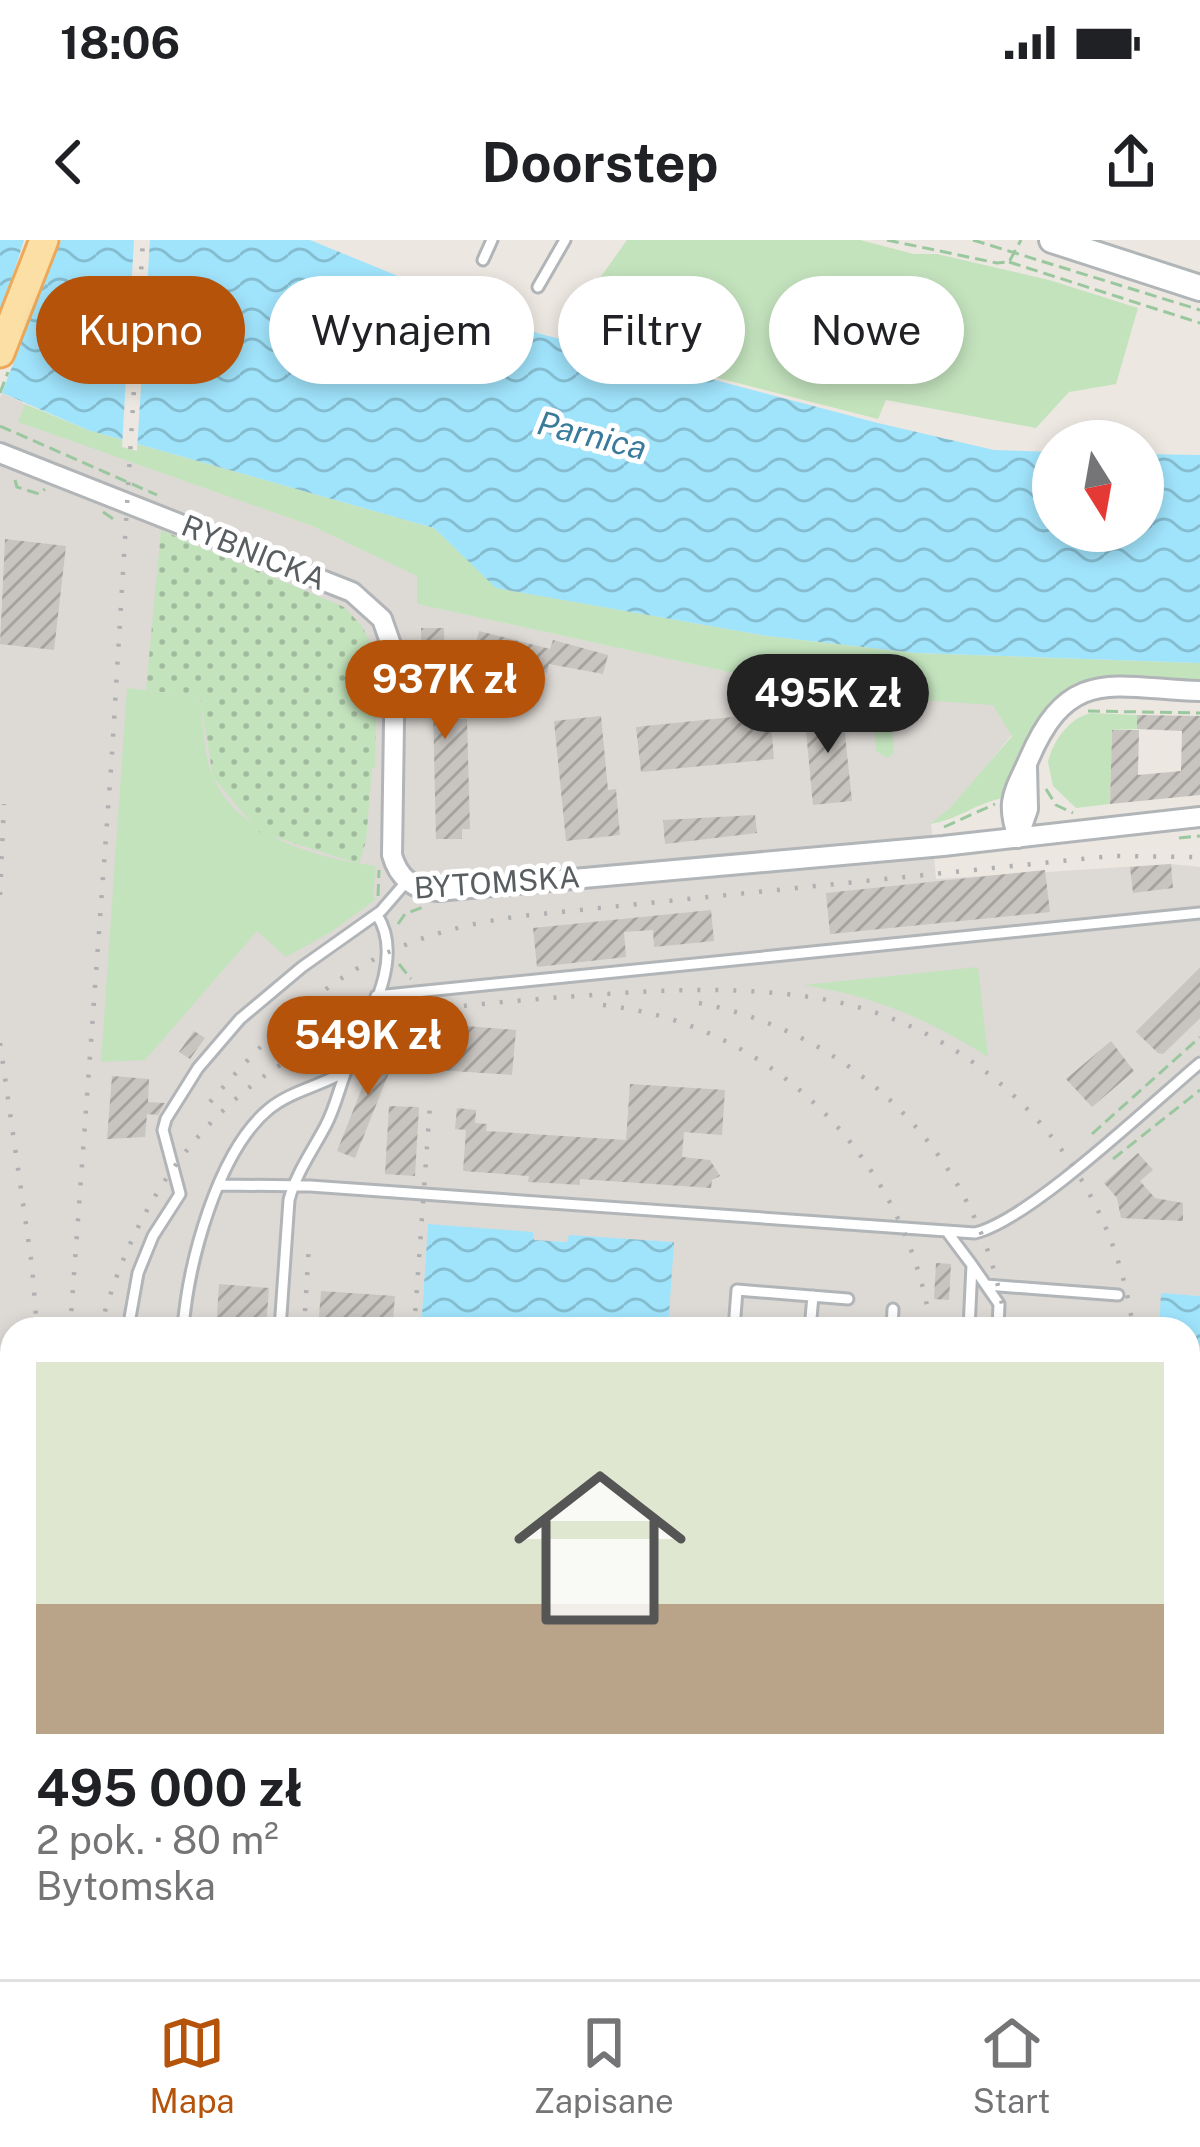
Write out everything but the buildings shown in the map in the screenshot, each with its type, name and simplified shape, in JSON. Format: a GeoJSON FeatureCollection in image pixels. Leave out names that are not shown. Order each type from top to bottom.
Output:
{"type":"FeatureCollection","features":[{"type":"Feature","properties":{"kind":"main road"},"geometry":{"type":"LineString","coordinates":[[0,353],[43,240]]}},
{"type":"Feature","properties":{"kind":"main road"},"geometry":{"type":"LineString","coordinates":[[1052,240],[1200,289]]}},
{"type":"Feature","properties":{"kind":"street","name":"RYBNICKA"},"geometry":{"type":"LineString","coordinates":[[0,453],[352,592],[375,609],[388,628],[394,650],[391,850],[396,868],[407,881]]}},
{"type":"Feature","properties":{"kind":"street"},"geometry":{"type":"LineString","coordinates":[[1018,838],[1010,803],[1048,717],[1079,693],[1101,688],[1200,691]]}},
{"type":"Feature","properties":{"kind":"street","name":"BYTOMSKA"},"geometry":{"type":"LineString","coordinates":[[407,881],[437,891],[1200,817]]}},
{"type":"Feature","properties":{"kind":"lane"},"geometry":{"type":"LineString","coordinates":[[483,260],[492,240]]}},
{"type":"Feature","properties":{"kind":"lane"},"geometry":{"type":"LineString","coordinates":[[538,287],[566,240]]}},
{"type":"Feature","properties":{"kind":"lane","name":"BYTOMSKA"},"geometry":{"type":"LineString","coordinates":[[130,1317],[138,1273],[180,1194],[164,1139],[164,1125],[173,1107],[221,1040],[262,998],[377,915],[407,881]]}},
{"type":"Feature","properties":{"kind":"lane"},"geometry":{"type":"LineString","coordinates":[[376,996],[1200,914]]}},
{"type":"Feature","properties":{"kind":"lane"},"geometry":{"type":"LineString","coordinates":[[281,1317],[293,1185],[328,1122],[387,956],[383,924],[377,915]]}},
{"type":"Feature","properties":{"kind":"lane"},"geometry":{"type":"LineString","coordinates":[[221,1185],[293,1185],[982,1233],[1011,1217],[1200,1063]]}},
{"type":"Feature","properties":{"kind":"lane"},"geometry":{"type":"LineString","coordinates":[[185,1317],[190,1275],[240,1144],[263,1114],[287,1096],[346,1071]]}},
{"type":"Feature","properties":{"kind":"lane"},"geometry":{"type":"LineString","coordinates":[[948,1233],[999,1304],[998,1317]]}},
{"type":"Feature","properties":{"kind":"lane"},"geometry":{"type":"LineString","coordinates":[[970,1317],[972,1265]]}},
{"type":"Feature","properties":{"kind":"lane"},"geometry":{"type":"LineString","coordinates":[[986,1286],[1118,1295]]}},
{"type":"Feature","properties":{"kind":"lane"},"geometry":{"type":"LineString","coordinates":[[735,1317],[737,1290],[848,1299]]}},
{"type":"Feature","properties":{"kind":"lane"},"geometry":{"type":"LineString","coordinates":[[811,1317],[813,1295]]}},
{"type":"Feature","properties":{"kind":"lane"},"geometry":{"type":"LineString","coordinates":[[893,1309],[893,1317]]}},
{"type":"Feature","properties":{"kind":"path"},"geometry":{"type":"LineString","coordinates":[[887,240],[1009,262],[1200,323]]}},
{"type":"Feature","properties":{"kind":"path"},"geometry":{"type":"LineString","coordinates":[[973,240],[1200,310]]}},
{"type":"Feature","properties":{"kind":"path"},"geometry":{"type":"LineString","coordinates":[[1009,262],[1022,240]]}},
{"type":"Feature","properties":{"kind":"path"},"geometry":{"type":"LineString","coordinates":[[0,426],[166,500]]}},
{"type":"Feature","properties":{"kind":"path"},"geometry":{"type":"LineString","coordinates":[[1080,712],[1200,713]]}},
{"type":"Feature","properties":{"kind":"path"},"geometry":{"type":"LineString","coordinates":[[1043,780],[1056,805],[1047,808]]}},
{"type":"Feature","properties":{"kind":"path"},"geometry":{"type":"LineString","coordinates":[[932,828],[951,826],[1001,804]]}},
{"type":"Feature","properties":{"kind":"path"},"geometry":{"type":"LineString","coordinates":[[977,812],[996,811]]}},
{"type":"Feature","properties":{"kind":"path"},"geometry":{"type":"LineString","coordinates":[[1172,839],[1200,836]]}},
{"type":"Feature","properties":{"kind":"path"},"geometry":{"type":"LineString","coordinates":[[377,915],[380,858]]}},
{"type":"Feature","properties":{"kind":"path"},"geometry":{"type":"LineString","coordinates":[[397,932],[405,914],[428,905]]}},
{"type":"Feature","properties":{"kind":"path"},"geometry":{"type":"LineString","coordinates":[[398,954],[402,972],[419,981]]}},
{"type":"Feature","properties":{"kind":"path"},"geometry":{"type":"LineString","coordinates":[[1092,1134],[1200,1037]]}},
{"type":"Feature","properties":{"kind":"path"},"geometry":{"type":"LineString","coordinates":[[1113,1159],[1200,1090]]}},
{"type":"Feature","properties":{"kind":"shaded area"},"geometry":{"type":"Polygon","coordinates":[[[0,392],[25,404],[19,422],[312,526],[418,576],[418,604],[756,678],[919,700],[993,703],[1014,732],[952,808],[931,823],[936,879],[1171,864],[1200,867],[1200,1296],[1162,1294],[1160,1317],[669,1317],[673,1242],[569,1236],[568,1242],[533,1240],[533,1233],[428,1225],[422,1317],[0,1317],[0,392]]]}},
{"type":"Feature","properties":{"kind":"green space"},"geometry":{"type":"Polygon","coordinates":[[[627,240],[860,240],[1049,280],[1138,308],[1116,384],[1069,392],[1043,420],[1032,420],[1032,427],[886,400],[878,419],[741,384],[745,276],[601,276],[627,240]]]}},
{"type":"Feature","properties":{"kind":"green space"},"geometry":{"type":"Polygon","coordinates":[[[25,404],[88,430],[434,528],[497,588],[767,636],[916,653],[1200,663],[1200,682],[1120,680],[1071,689],[1037,723],[1003,798],[930,824],[950,808],[1012,736],[993,705],[756,678],[417,604],[417,576],[312,526],[18,422],[25,404]]]}},
{"type":"Feature","properties":{"kind":"green space"},"geometry":{"type":"Polygon","coordinates":[[[161,530],[344,607],[361,625],[374,649],[377,667],[375,768],[359,864],[259,832],[213,777],[200,697],[146,690],[161,530]]]}},
{"type":"Feature","properties":{"kind":"green space"},"geometry":{"type":"Polygon","coordinates":[[[127,688],[200,697],[211,772],[238,813],[303,850],[376,866],[376,899],[286,957],[257,931],[145,1060],[101,1062],[127,688]]]}},
{"type":"Feature","properties":{"kind":"green space"},"geometry":{"type":"Polygon","coordinates":[[[1091,713],[1137,715],[1137,729],[1112,730],[1110,804],[1076,808],[1053,786],[1048,762],[1063,732],[1091,713]]]}},
{"type":"Feature","properties":{"kind":"green space"},"geometry":{"type":"Polygon","coordinates":[[[881,723],[892,727],[894,753],[887,758],[876,751],[874,729],[881,723]]]}},
{"type":"Feature","properties":{"kind":"green space"},"geometry":{"type":"Polygon","coordinates":[[[978,967],[988,1057],[900,1011],[803,985],[978,967]]]}},
{"type":"Feature","properties":{"kind":"water","name":"Parnica"},"geometry":{"type":"Polygon","coordinates":[[[0,240],[310,240],[398,276],[269,276],[269,384],[534,384],[534,332],[558,339],[558,384],[730,384],[994,450],[1032,451],[1032,552],[1164,552],[1164,454],[1200,455],[1200,663],[916,653],[767,636],[496,588],[434,528],[88,430],[0,392],[0,240]]]}},
{"type":"Feature","properties":{"kind":"water"},"geometry":{"type":"Polygon","coordinates":[[[428,1224],[533,1232],[534,1240],[567,1242],[569,1235],[674,1242],[669,1317],[422,1317],[428,1224]]]}},
{"type":"Feature","properties":{"kind":"water"},"geometry":{"type":"Polygon","coordinates":[[[1161,1293],[1200,1296],[1200,1317],[1160,1317],[1161,1293]]]}},
{"type":"Feature","properties":{"kind":"pier"},"geometry":{"type":"Polygon","coordinates":[[[24,240],[61,240],[47,276],[36,276],[36,305],[0,398],[0,316],[24,240]]]}},
{"type":"Feature","properties":{"kind":"pier"},"geometry":{"type":"Polygon","coordinates":[[[134,240],[150,240],[148,276],[132,276],[134,240]]]}},
{"type":"Feature","properties":{"kind":"pier"},"geometry":{"type":"Polygon","coordinates":[[[126,384],[141,384],[137,451],[122,447],[126,384]]]}},
{"type":"Feature","properties":{"kind":"railway"},"geometry":{"type":"LineString","coordinates":[[71,1317],[143,240]]}},
{"type":"Feature","properties":{"kind":"railway"},"geometry":{"type":"LineString","coordinates":[[0,895],[4,804]]}},
{"type":"Feature","properties":{"kind":"railway"},"geometry":{"type":"LineString","coordinates":[[210,1102],[278,1030],[346,976],[423,938],[469,925],[1111,856],[1200,857]]}},
{"type":"Feature","properties":{"kind":"railway"},"geometry":{"type":"LineString","coordinates":[[104,1317],[128,1248],[168,1176],[221,1112],[288,1060],[350,1030],[416,1013],[551,998],[692,990],[833,1001],[891,1018],[944,1044],[993,1077],[1035,1117],[1071,1164],[1100,1215],[1121,1270],[1131,1317]]}},
{"type":"Feature","properties":{"kind":"railway"},"geometry":{"type":"LineString","coordinates":[[699,1003],[758,1019],[813,1044],[862,1076],[906,1116],[943,1161],[972,1213],[993,1269],[1003,1317]]}},
{"type":"Feature","properties":{"kind":"railway"},"geometry":{"type":"LineString","coordinates":[[603,1005],[665,1017],[723,1040],[776,1071],[822,1111],[862,1157],[894,1210],[917,1267],[928,1317]]}},
{"type":"Feature","properties":{"kind":"railway"},"geometry":{"type":"LineString","coordinates":[[0,1043],[36,1317]]}},
{"type":"Feature","properties":{"kind":"railway"},"geometry":{"type":"LineString","coordinates":[[415,1317],[430,1105]]}},
{"type":"Feature","properties":{"kind":"railway"},"geometry":{"type":"LineString","coordinates":[[305,1317],[309,1244]]}}]}
